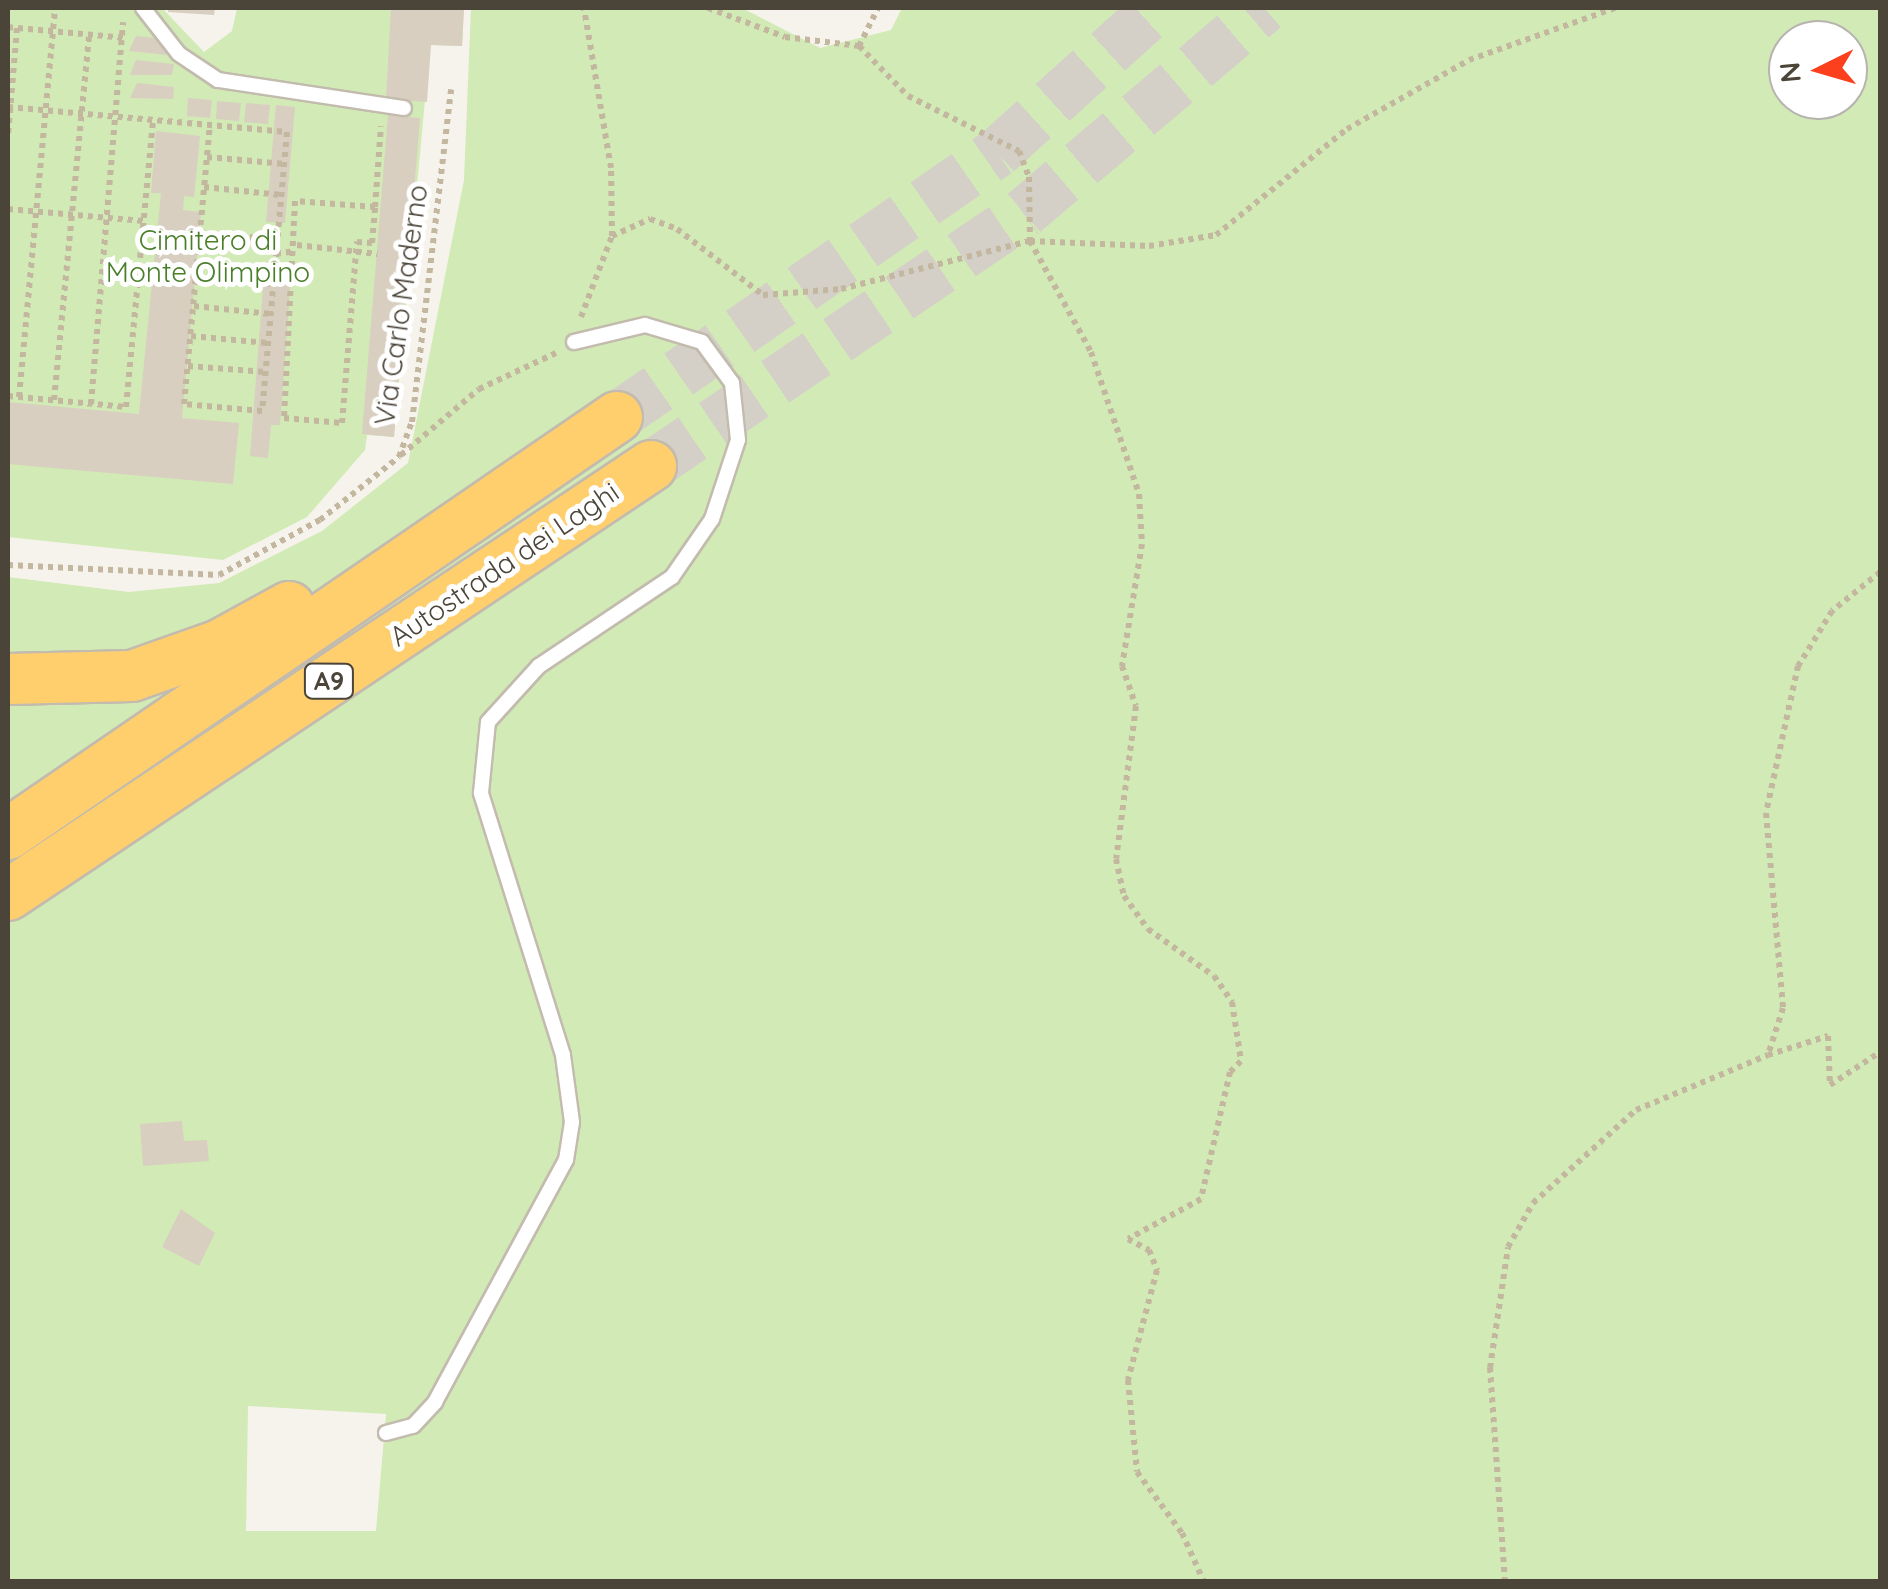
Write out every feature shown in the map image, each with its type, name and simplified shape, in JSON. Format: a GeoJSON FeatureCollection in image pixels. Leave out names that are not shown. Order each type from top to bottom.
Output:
{"type":"FeatureCollection","features":[{"type":"Feature","properties":{"kind":"highway","name":"Autostrada dei Laghi"},"geometry":{"type":"LineString","coordinates":[[8,834],[617,417]]}},
{"type":"Feature","properties":{"kind":"highway"},"geometry":{"type":"LineString","coordinates":[[8,679],[79,684],[190,658],[576,444]]}},
{"type":"Feature","properties":{"kind":"highway","name":"Autostrada dei Laghi"},"geometry":{"type":"LineString","coordinates":[[8,895],[651,466]]}},
{"type":"Feature","properties":{"kind":"lane"},"geometry":{"type":"LineString","coordinates":[[143,8],[179,54],[218,80],[404,108]]}},
{"type":"Feature","properties":{"kind":"lane"},"geometry":{"type":"LineString","coordinates":[[386,1433],[413,1426],[435,1402],[566,1160],[572,1122],[563,1055],[481,793],[488,722],[539,666],[672,578],[712,520],[738,440],[732,384],[702,342],[645,325],[574,342]]}},
{"type":"Feature","properties":{"kind":"path"},"geometry":{"type":"LineString","coordinates":[[18,397],[55,8]]}},
{"type":"Feature","properties":{"kind":"path"},"geometry":{"type":"LineString","coordinates":[[399,457],[479,389],[574,342],[612,236],[611,168],[584,8]]}},
{"type":"Feature","properties":{"kind":"path"},"geometry":{"type":"LineString","coordinates":[[708,8],[784,37],[859,46],[908,96],[1019,151],[1030,176],[1030,241],[1091,352],[1139,494],[1142,544],[1122,666],[1136,706],[1116,859],[1124,896],[1232,1002],[1241,1061],[1230,1072],[1201,1198],[1128,1239],[1149,1250],[1158,1270],[1128,1380],[1137,1472],[1204,1582]]}},
{"type":"Feature","properties":{"kind":"path"},"geometry":{"type":"LineString","coordinates":[[859,46],[878,8]]}},
{"type":"Feature","properties":{"kind":"path"},"geometry":{"type":"LineString","coordinates":[[612,236],[650,219],[677,229],[763,295],[840,290],[1030,241],[1149,246],[1216,234],[1347,129],[1469,60],[1615,8]]}},
{"type":"Feature","properties":{"kind":"path"},"geometry":{"type":"LineString","coordinates":[[8,27],[126,38],[92,404]]}},
{"type":"Feature","properties":{"kind":"path"},"geometry":{"type":"LineString","coordinates":[[8,135],[17,28]]}},
{"type":"Feature","properties":{"kind":"path"},"geometry":{"type":"LineString","coordinates":[[54,400],[89,34]]}},
{"type":"Feature","properties":{"kind":"path","name":"Via Carlo Maderno"},"geometry":{"type":"LineString","coordinates":[[8,564],[219,575],[320,520],[399,457],[412,422],[451,89]]}},
{"type":"Feature","properties":{"kind":"path"},"geometry":{"type":"LineString","coordinates":[[9,107],[288,132],[262,411],[184,404],[210,126]]}},
{"type":"Feature","properties":{"kind":"path"},"geometry":{"type":"LineString","coordinates":[[8,396],[126,407],[153,120]]}},
{"type":"Feature","properties":{"kind":"path"},"geometry":{"type":"LineString","coordinates":[[279,225],[297,227],[284,418],[342,423],[357,242],[372,243],[382,121],[366,120]]}},
{"type":"Feature","properties":{"kind":"path"},"geometry":{"type":"LineString","coordinates":[[207,157],[284,164]]}},
{"type":"Feature","properties":{"kind":"path"},"geometry":{"type":"LineString","coordinates":[[204,187],[282,194]]}},
{"type":"Feature","properties":{"kind":"path"},"geometry":{"type":"LineString","coordinates":[[276,254],[295,256],[294,200],[375,208]]}},
{"type":"Feature","properties":{"kind":"path"},"geometry":{"type":"LineString","coordinates":[[8,209],[143,221]]}},
{"type":"Feature","properties":{"kind":"path"},"geometry":{"type":"LineString","coordinates":[[200,232],[278,240]]}},
{"type":"Feature","properties":{"kind":"path"},"geometry":{"type":"LineString","coordinates":[[297,244],[376,254]]}},
{"type":"Feature","properties":{"kind":"path"},"geometry":{"type":"LineString","coordinates":[[196,277],[274,284]]}},
{"type":"Feature","properties":{"kind":"path"},"geometry":{"type":"LineString","coordinates":[[194,306],[271,314]]}},
{"type":"Feature","properties":{"kind":"path"},"geometry":{"type":"LineString","coordinates":[[190,336],[268,343]]}},
{"type":"Feature","properties":{"kind":"path"},"geometry":{"type":"LineString","coordinates":[[188,366],[266,372]]}},
{"type":"Feature","properties":{"kind":"path"},"geometry":{"type":"LineString","coordinates":[[1768,1054],[1783,1008],[1766,814],[1780,719],[1798,666],[1832,612],[1880,572]]}},
{"type":"Feature","properties":{"kind":"path"},"geometry":{"type":"LineString","coordinates":[[1505,1582],[1490,1368],[1508,1247],[1533,1203],[1636,1110],[1768,1054],[1828,1036],[1830,1086],[1880,1052]]}},
{"type":"Feature","properties":{"kind":"green space","name":"Cimitero di Monte Olimpino"},"geometry":{"type":"Polygon","coordinates":[[[8,8],[162,8],[204,52],[232,31],[237,8],[464,8],[462,46],[430,45],[394,437],[367,435],[365,450],[307,517],[223,560],[8,537],[8,8]]]}},
{"type":"Feature","properties":{"kind":"green space"},"geometry":{"type":"Polygon","coordinates":[[[471,8],[742,8],[820,48],[891,30],[902,8],[1880,8],[1880,1581],[8,1582],[8,577],[129,592],[219,583],[322,531],[408,463],[464,180],[471,8]],[[248,1406],[246,1531],[376,1531],[386,1414],[248,1406]]]}},
{"type":"Feature","properties":{"kind":"building"},"geometry":{"type":"Polygon","coordinates":[[[168,8],[215,8],[214,15],[168,12],[168,8]]]}},
{"type":"Feature","properties":{"kind":"building"},"geometry":{"type":"Polygon","coordinates":[[[391,8],[464,8],[462,46],[431,45],[427,102],[386,99],[391,8]]]}},
{"type":"Feature","properties":{"kind":"building"},"geometry":{"type":"Polygon","coordinates":[[[136,36],[173,40],[168,55],[129,51],[136,36]]]}},
{"type":"Feature","properties":{"kind":"building"},"geometry":{"type":"Polygon","coordinates":[[[136,60],[174,64],[172,75],[130,75],[136,60]]]}},
{"type":"Feature","properties":{"kind":"building"},"geometry":{"type":"Polygon","coordinates":[[[137,83],[174,87],[173,99],[130,98],[137,83]]]}},
{"type":"Feature","properties":{"kind":"building"},"geometry":{"type":"Polygon","coordinates":[[[188,98],[212,100],[210,118],[187,116],[188,98]]]}},
{"type":"Feature","properties":{"kind":"building"},"geometry":{"type":"Polygon","coordinates":[[[217,101],[241,103],[239,121],[216,119],[217,101]]]}},
{"type":"Feature","properties":{"kind":"building"},"geometry":{"type":"Polygon","coordinates":[[[246,103],[270,105],[268,124],[244,122],[246,103]]]}},
{"type":"Feature","properties":{"kind":"building"},"geometry":{"type":"Polygon","coordinates":[[[276,105],[295,107],[285,223],[266,222],[276,105]]]}},
{"type":"Feature","properties":{"kind":"building"},"geometry":{"type":"Polygon","coordinates":[[[388,115],[420,118],[394,437],[362,434],[388,115]]]}},
{"type":"Feature","properties":{"kind":"building"},"geometry":{"type":"Polygon","coordinates":[[[156,131],[200,136],[194,197],[184,196],[183,210],[201,212],[182,418],[239,423],[233,484],[8,464],[8,402],[139,414],[161,193],[151,193],[156,131]]]}},
{"type":"Feature","properties":{"kind":"building"},"geometry":{"type":"Polygon","coordinates":[[[265,262],[292,265],[280,425],[271,425],[268,458],[250,456],[265,262]]]}},
{"type":"Feature","properties":{"kind":"building"},"geometry":{"type":"Polygon","coordinates":[[[182,1121],[184,1141],[207,1140],[209,1161],[143,1166],[140,1124],[182,1121]]]}},
{"type":"Feature","properties":{"kind":"building"},"geometry":{"type":"Polygon","coordinates":[[[181,1209],[215,1233],[199,1266],[162,1247],[181,1209]]]}},
{"type":"Feature","properties":{"kind":"tunnel"},"geometry":{"type":"LineString","coordinates":[[617,417],[997,153],[1157,8]]}},
{"type":"Feature","properties":{"kind":"tunnel"},"geometry":{"type":"LineString","coordinates":[[651,466],[1024,213],[1265,8]]}}]}
